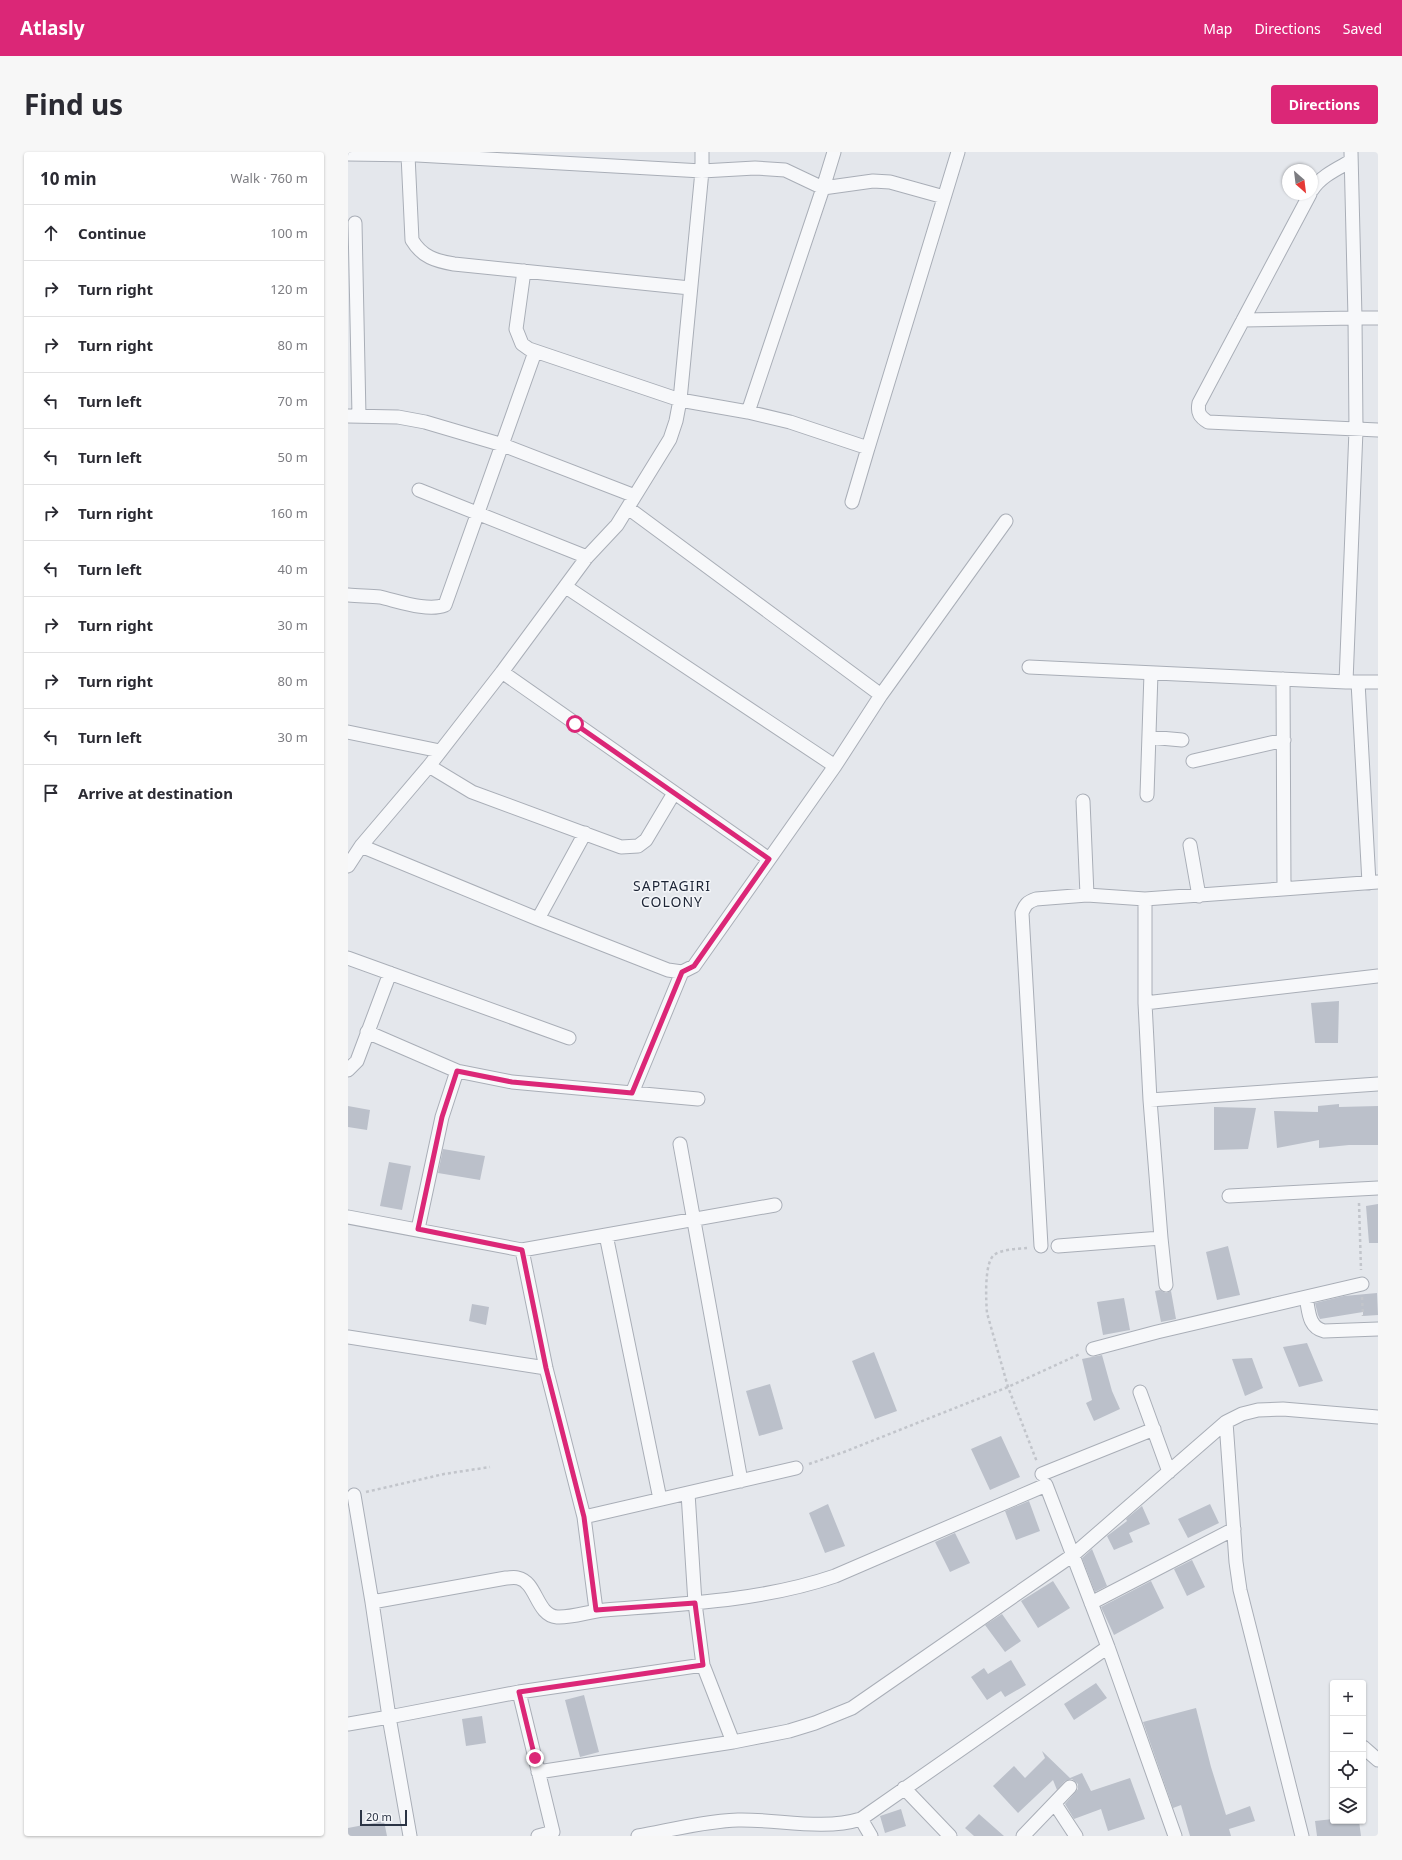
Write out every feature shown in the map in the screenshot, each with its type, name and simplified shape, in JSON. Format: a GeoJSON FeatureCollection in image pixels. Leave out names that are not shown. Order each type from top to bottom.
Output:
{"type":"FeatureCollection","features":[{"type":"Feature","properties":{"kind":"street"},"geometry":{"type":"LineString","coordinates":[[348,866],[361,846],[429,766],[502,672],[587,557],[617,525],[670,439],[676,421],[680,400],[702,171],[702,152]]}},
{"type":"Feature","properties":{"kind":"street"},"geometry":{"type":"LineString","coordinates":[[748,412],[834,152]]}},
{"type":"Feature","properties":{"kind":"street"},"geometry":{"type":"LineString","coordinates":[[852,502],[958,152]]}},
{"type":"Feature","properties":{"kind":"street"},"geometry":{"type":"LineString","coordinates":[[348,154],[408,155],[702,171],[754,168],[785,170],[823,188],[873,181],[890,182],[944,197]]}},
{"type":"Feature","properties":{"kind":"street"},"geometry":{"type":"LineString","coordinates":[[408,155],[412,240],[425,256],[436,261],[690,288]]}},
{"type":"Feature","properties":{"kind":"street"},"geometry":{"type":"LineString","coordinates":[[1318,182],[1351,156]]}},
{"type":"Feature","properties":{"kind":"street"},"geometry":{"type":"LineString","coordinates":[[1041,1246],[1022,913],[1025,905],[1036,899],[1087,895],[1145,899],[1374,882],[1352,682],[1356,430],[1351,156]]}},
{"type":"Feature","properties":{"kind":"street"},"geometry":{"type":"LineString","coordinates":[[1307,200],[1199,403],[1198,411],[1201,418],[1208,422],[1378,430]]}},
{"type":"Feature","properties":{"kind":"street"},"geometry":{"type":"LineString","coordinates":[[355,223],[353,416],[398,417],[425,422],[503,445],[635,496]]}},
{"type":"Feature","properties":{"kind":"street"},"geometry":{"type":"LineString","coordinates":[[524,271],[516,329],[522,344],[535,352],[680,400],[748,412],[790,422],[868,448]]}},
{"type":"Feature","properties":{"kind":"street"},"geometry":{"type":"LineString","coordinates":[[1242,320],[1378,318]]}},
{"type":"Feature","properties":{"kind":"street"},"geometry":{"type":"LineString","coordinates":[[348,595],[378,597],[429,608],[438,608],[445,605],[535,352]]}},
{"type":"Feature","properties":{"kind":"street"},"geometry":{"type":"LineString","coordinates":[[419,490],[587,557]]}},
{"type":"Feature","properties":{"kind":"street"},"geometry":{"type":"LineString","coordinates":[[628,508],[881,695]]}},
{"type":"Feature","properties":{"kind":"street"},"geometry":{"type":"LineString","coordinates":[[361,846],[538,919],[668,970],[682,972],[694,966],[835,766],[881,695],[1006,521]]}},
{"type":"Feature","properties":{"kind":"street"},"geometry":{"type":"LineString","coordinates":[[566,586],[835,766]]}},
{"type":"Feature","properties":{"kind":"street"},"geometry":{"type":"LineString","coordinates":[[1029,667],[1378,682]]}},
{"type":"Feature","properties":{"kind":"street"},"geometry":{"type":"LineString","coordinates":[[502,672],[769,859]]}},
{"type":"Feature","properties":{"kind":"street"},"geometry":{"type":"LineString","coordinates":[[1148,795],[1151,673]]}},
{"type":"Feature","properties":{"kind":"street"},"geometry":{"type":"LineString","coordinates":[[1284,679],[1284,888]]}},
{"type":"Feature","properties":{"kind":"street"},"geometry":{"type":"LineString","coordinates":[[348,732],[440,751]]}},
{"type":"Feature","properties":{"kind":"street"},"geometry":{"type":"LineString","coordinates":[[1149,737],[1182,740]]}},
{"type":"Feature","properties":{"kind":"street"},"geometry":{"type":"LineString","coordinates":[[1193,762],[1284,740]]}},
{"type":"Feature","properties":{"kind":"street"},"geometry":{"type":"LineString","coordinates":[[429,766],[472,792],[621,847],[638,846],[646,840],[674,793]]}},
{"type":"Feature","properties":{"kind":"street"},"geometry":{"type":"LineString","coordinates":[[1083,801],[1087,895]]}},
{"type":"Feature","properties":{"kind":"street"},"geometry":{"type":"LineString","coordinates":[[538,919],[585,834]]}},
{"type":"Feature","properties":{"kind":"street"},"geometry":{"type":"LineString","coordinates":[[1190,846],[1199,896]]}},
{"type":"Feature","properties":{"kind":"street"},"geometry":{"type":"LineString","coordinates":[[1145,899],[1145,1003],[1150,1100],[1166,1285]]}},
{"type":"Feature","properties":{"kind":"street"},"geometry":{"type":"LineString","coordinates":[[348,958],[569,1038]]}},
{"type":"Feature","properties":{"kind":"street"},"geometry":{"type":"LineString","coordinates":[[632,1093],[682,972]]}},
{"type":"Feature","properties":{"kind":"street"},"geometry":{"type":"LineString","coordinates":[[348,1070],[357,1061],[390,973]]}},
{"type":"Feature","properties":{"kind":"street"},"geometry":{"type":"LineString","coordinates":[[1145,1003],[1378,976]]}},
{"type":"Feature","properties":{"kind":"street"},"geometry":{"type":"LineString","coordinates":[[368,1032],[457,1071],[512,1082],[698,1099]]}},
{"type":"Feature","properties":{"kind":"street"},"geometry":{"type":"LineString","coordinates":[[418,1229],[442,1117],[457,1071]]}},
{"type":"Feature","properties":{"kind":"street"},"geometry":{"type":"LineString","coordinates":[[1150,1100],[1378,1084]]}},
{"type":"Feature","properties":{"kind":"street"},"geometry":{"type":"LineString","coordinates":[[680,1144],[740,1481]]}},
{"type":"Feature","properties":{"kind":"street"},"geometry":{"type":"LineString","coordinates":[[1229,1196],[1378,1188]]}},
{"type":"Feature","properties":{"kind":"street"},"geometry":{"type":"LineString","coordinates":[[348,1217],[418,1229],[522,1250],[775,1205]]}},
{"type":"Feature","properties":{"kind":"street"},"geometry":{"type":"LineString","coordinates":[[606,1234],[660,1499]]}},
{"type":"Feature","properties":{"kind":"street"},"geometry":{"type":"LineString","coordinates":[[1058,1246],[1161,1238]]}},
{"type":"Feature","properties":{"kind":"street"},"geometry":{"type":"LineString","coordinates":[[522,1250],[546,1368],[584,1517],[596,1610]]}},
{"type":"Feature","properties":{"kind":"street"},"geometry":{"type":"LineString","coordinates":[[1094,1349],[1157,1332],[1362,1284]]}},
{"type":"Feature","properties":{"kind":"street"},"geometry":{"type":"LineString","coordinates":[[1306,1297],[1312,1325],[1316,1329],[1324,1331],[1378,1329]]}},
{"type":"Feature","properties":{"kind":"street"},"geometry":{"type":"LineString","coordinates":[[348,1336],[546,1368]]}},
{"type":"Feature","properties":{"kind":"street"},"geometry":{"type":"LineString","coordinates":[[1140,1392],[1169,1472]]}},
{"type":"Feature","properties":{"kind":"street"},"geometry":{"type":"LineString","coordinates":[[538,1772],[733,1742],[789,1731],[815,1723],[852,1708],[1073,1555],[1226,1422],[1242,1414],[1258,1410],[1283,1410],[1378,1417]]}},
{"type":"Feature","properties":{"kind":"street"},"geometry":{"type":"LineString","coordinates":[[1226,1422],[1240,1590],[1302,1836]]}},
{"type":"Feature","properties":{"kind":"street"},"geometry":{"type":"LineString","coordinates":[[1042,1474],[1154,1429]]}},
{"type":"Feature","properties":{"kind":"street"},"geometry":{"type":"LineString","coordinates":[[584,1517],[796,1468]]}},
{"type":"Feature","properties":{"kind":"street"},"geometry":{"type":"LineString","coordinates":[[372,1602],[506,1578],[518,1578],[527,1583],[550,1615],[559,1617],[596,1610],[695,1603],[783,1591],[807,1586],[835,1576],[1046,1485],[1108,1647],[1175,1836]]}},
{"type":"Feature","properties":{"kind":"street"},"geometry":{"type":"LineString","coordinates":[[688,1493],[695,1603],[703,1665],[733,1742]]}},
{"type":"Feature","properties":{"kind":"street"},"geometry":{"type":"LineString","coordinates":[[354,1495],[389,1717],[410,1836]]}},
{"type":"Feature","properties":{"kind":"street"},"geometry":{"type":"LineString","coordinates":[[1091,1603],[1234,1529]]}},
{"type":"Feature","properties":{"kind":"street"},"geometry":{"type":"LineString","coordinates":[[638,1836],[715,1822],[739,1820],[833,1824],[861,1819],[1108,1647]]}},
{"type":"Feature","properties":{"kind":"street"},"geometry":{"type":"LineString","coordinates":[[348,1724],[519,1692],[703,1665]]}},
{"type":"Feature","properties":{"kind":"street"},"geometry":{"type":"LineString","coordinates":[[519,1692],[553,1834],[538,1836]]}},
{"type":"Feature","properties":{"kind":"street"},"geometry":{"type":"LineString","coordinates":[[1366,1750],[1378,1760]]}},
{"type":"Feature","properties":{"kind":"street"},"geometry":{"type":"LineString","coordinates":[[1023,1836],[1070,1787]]}},
{"type":"Feature","properties":{"kind":"street"},"geometry":{"type":"LineString","coordinates":[[904,1788],[950,1836]]}},
{"type":"Feature","properties":{"kind":"street"},"geometry":{"type":"LineString","coordinates":[[1055,1804],[1076,1836]]}},
{"type":"Feature","properties":{"kind":"street"},"geometry":{"type":"LineString","coordinates":[[861,1819],[870,1836]]}},
{"type":"Feature","properties":{"kind":"path"},"geometry":{"type":"LineString","coordinates":[[1359,1188],[1363,1329]]}},
{"type":"Feature","properties":{"kind":"path"},"geometry":{"type":"LineString","coordinates":[[1041,1246],[993,1255],[989,1263],[987,1313],[1008,1387],[1042,1474]]}},
{"type":"Feature","properties":{"kind":"path"},"geometry":{"type":"LineString","coordinates":[[796,1468],[844,1452],[1008,1387],[1094,1349]]}},
{"type":"Feature","properties":{"kind":"path"},"geometry":{"type":"LineString","coordinates":[[354,1495],[444,1474],[490,1468]]}},
{"type":"Feature","properties":{"kind":"building"},"geometry":{"type":"Polygon","coordinates":[[[1339,1001],[1338,1043],[1315,1043],[1311,1003],[1339,1001]]]}},
{"type":"Feature","properties":{"kind":"building"},"geometry":{"type":"Polygon","coordinates":[[[1339,1104],[1339,1107],[1378,1106],[1378,1145],[1349,1145],[1319,1148],[1319,1140],[1277,1148],[1274,1111],[1318,1112],[1318,1106],[1339,1104]]]}},
{"type":"Feature","properties":{"kind":"building"},"geometry":{"type":"Polygon","coordinates":[[[348,1106],[370,1110],[367,1130],[348,1127],[348,1106]]]}},
{"type":"Feature","properties":{"kind":"building"},"geometry":{"type":"Polygon","coordinates":[[[1214,1107],[1256,1108],[1248,1149],[1214,1150],[1214,1107]]]}},
{"type":"Feature","properties":{"kind":"building"},"geometry":{"type":"Polygon","coordinates":[[[443,1149],[485,1156],[480,1180],[438,1173],[443,1149]]]}},
{"type":"Feature","properties":{"kind":"building"},"geometry":{"type":"Polygon","coordinates":[[[389,1162],[411,1166],[402,1210],[380,1206],[389,1162]]]}},
{"type":"Feature","properties":{"kind":"building"},"geometry":{"type":"Polygon","coordinates":[[[1378,1204],[1378,1243],[1369,1243],[1366,1206],[1378,1204]]]}},
{"type":"Feature","properties":{"kind":"building"},"geometry":{"type":"Polygon","coordinates":[[[1228,1246],[1240,1295],[1217,1300],[1206,1252],[1228,1246]]]}},
{"type":"Feature","properties":{"kind":"building"},"geometry":{"type":"Polygon","coordinates":[[[1160,1290],[1166,1293],[1171,1291],[1176,1319],[1161,1322],[1155,1291],[1160,1290]]]}},
{"type":"Feature","properties":{"kind":"building"},"geometry":{"type":"Polygon","coordinates":[[[1377,1293],[1378,1315],[1363,1316],[1363,1312],[1320,1319],[1318,1315],[1315,1303],[1344,1296],[1377,1293]]]}},
{"type":"Feature","properties":{"kind":"building"},"geometry":{"type":"Polygon","coordinates":[[[1124,1298],[1130,1330],[1103,1335],[1097,1302],[1124,1298]]]}},
{"type":"Feature","properties":{"kind":"building"},"geometry":{"type":"Polygon","coordinates":[[[472,1304],[489,1307],[486,1325],[469,1321],[472,1304]]]}},
{"type":"Feature","properties":{"kind":"building"},"geometry":{"type":"Polygon","coordinates":[[[1307,1343],[1323,1381],[1299,1387],[1283,1347],[1307,1343]]]}},
{"type":"Feature","properties":{"kind":"building"},"geometry":{"type":"Polygon","coordinates":[[[874,1352],[897,1411],[875,1419],[852,1361],[874,1352]]]}},
{"type":"Feature","properties":{"kind":"building"},"geometry":{"type":"Polygon","coordinates":[[[1102,1355],[1112,1391],[1120,1409],[1094,1421],[1086,1403],[1092,1400],[1082,1359],[1102,1355]]]}},
{"type":"Feature","properties":{"kind":"building"},"geometry":{"type":"Polygon","coordinates":[[[1252,1358],[1263,1388],[1245,1396],[1232,1359],[1252,1358]]]}},
{"type":"Feature","properties":{"kind":"building"},"geometry":{"type":"Polygon","coordinates":[[[770,1384],[783,1429],[759,1436],[746,1391],[770,1384]]]}},
{"type":"Feature","properties":{"kind":"building"},"geometry":{"type":"Polygon","coordinates":[[[1001,1436],[1020,1477],[990,1490],[971,1449],[1001,1436]]]}},
{"type":"Feature","properties":{"kind":"building"},"geometry":{"type":"Polygon","coordinates":[[[1029,1501],[1040,1531],[1016,1540],[1005,1511],[1029,1501]]]}},
{"type":"Feature","properties":{"kind":"building"},"geometry":{"type":"Polygon","coordinates":[[[828,1504],[845,1546],[825,1553],[809,1513],[828,1504]]]}},
{"type":"Feature","properties":{"kind":"building"},"geometry":{"type":"Polygon","coordinates":[[[1210,1504],[1219,1523],[1188,1538],[1178,1519],[1210,1504]]]}},
{"type":"Feature","properties":{"kind":"building"},"geometry":{"type":"Polygon","coordinates":[[[1142,1506],[1150,1524],[1129,1533],[1133,1542],[1114,1550],[1107,1536],[1127,1521],[1126,1519],[1142,1506]]]}},
{"type":"Feature","properties":{"kind":"building"},"geometry":{"type":"Polygon","coordinates":[[[955,1533],[970,1563],[950,1572],[935,1542],[955,1533]]]}},
{"type":"Feature","properties":{"kind":"building"},"geometry":{"type":"Polygon","coordinates":[[[1092,1549],[1107,1586],[1095,1592],[1082,1558],[1092,1549]]]}},
{"type":"Feature","properties":{"kind":"building"},"geometry":{"type":"Polygon","coordinates":[[[1192,1560],[1205,1587],[1187,1596],[1174,1569],[1192,1560]]]}},
{"type":"Feature","properties":{"kind":"building"},"geometry":{"type":"Polygon","coordinates":[[[1053,1581],[1070,1608],[1038,1628],[1021,1601],[1053,1581]]]}},
{"type":"Feature","properties":{"kind":"building"},"geometry":{"type":"Polygon","coordinates":[[[1151,1581],[1164,1608],[1114,1635],[1101,1607],[1151,1581]]]}},
{"type":"Feature","properties":{"kind":"building"},"geometry":{"type":"Polygon","coordinates":[[[1002,1614],[1021,1641],[1005,1652],[985,1625],[1002,1614]]]}},
{"type":"Feature","properties":{"kind":"building"},"geometry":{"type":"Polygon","coordinates":[[[1011,1660],[1026,1685],[1005,1697],[1001,1691],[987,1700],[971,1677],[984,1668],[988,1674],[1011,1660]]]}},
{"type":"Feature","properties":{"kind":"building"},"geometry":{"type":"Polygon","coordinates":[[[1096,1683],[1107,1698],[1074,1720],[1064,1704],[1096,1683]]]}},
{"type":"Feature","properties":{"kind":"building"},"geometry":{"type":"Polygon","coordinates":[[[584,1695],[599,1752],[580,1757],[565,1700],[584,1695]]]}},
{"type":"Feature","properties":{"kind":"building"},"geometry":{"type":"Polygon","coordinates":[[[1196,1708],[1211,1767],[1226,1815],[1250,1806],[1255,1821],[1229,1829],[1231,1836],[1190,1836],[1181,1805],[1173,1808],[1143,1722],[1196,1708]]]}},
{"type":"Feature","properties":{"kind":"building"},"geometry":{"type":"Polygon","coordinates":[[[482,1716],[486,1743],[466,1746],[462,1719],[482,1716]]]}},
{"type":"Feature","properties":{"kind":"building"},"geometry":{"type":"Polygon","coordinates":[[[1042,1751],[1070,1778],[1082,1773],[1091,1791],[1130,1778],[1145,1819],[1108,1831],[1101,1809],[1074,1819],[1065,1804],[1078,1789],[1078,1784],[1072,1779],[1065,1781],[1057,1790],[1053,1780],[1018,1813],[993,1786],[1014,1766],[1025,1778],[1045,1758],[1042,1751]]]}},
{"type":"Feature","properties":{"kind":"building"},"geometry":{"type":"Polygon","coordinates":[[[901,1809],[906,1826],[885,1833],[880,1816],[901,1809]]]}},
{"type":"Feature","properties":{"kind":"building"},"geometry":{"type":"Polygon","coordinates":[[[979,1814],[1004,1836],[974,1836],[965,1828],[979,1814]]]}},
{"type":"Feature","properties":{"kind":"building"},"geometry":{"type":"Polygon","coordinates":[[[1330,1819],[1330,1824],[1359,1824],[1361,1836],[1317,1836],[1315,1821],[1330,1819]]]}},
{"type":"Feature","properties":{"kind":"building"},"geometry":{"type":"Polygon","coordinates":[[[384,1821],[387,1836],[348,1836],[348,1828],[384,1821]]]}},
{"type":"Feature","properties":{"kind":"district","name":"SAPTAGIRI COLONY"},"geometry":{"type":"Point","coordinates":[672,894]}},
{"type":"Feature","properties":{"kind":"route"},"geometry":{"type":"LineString","coordinates":[[535,1758],[519,1692],[703,1665],[695,1603],[596,1610],[584,1517],[546,1368],[522,1250],[418,1229],[442,1117],[457,1071],[512,1082],[632,1093],[682,972],[694,966],[769,859],[575,724]]}}]}
